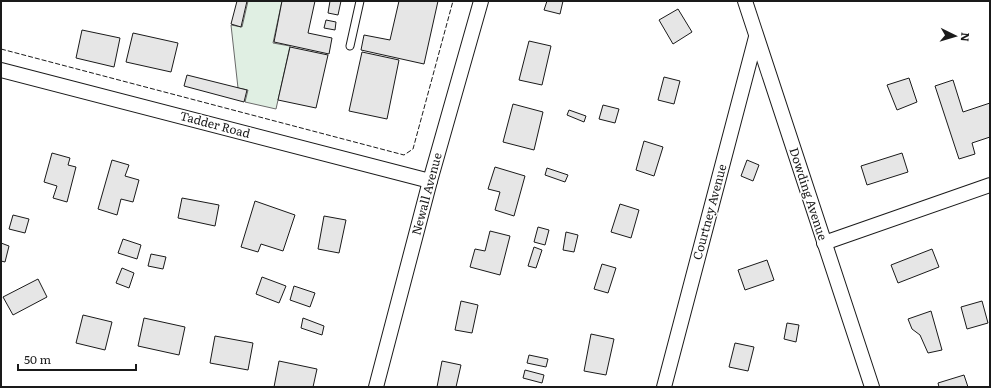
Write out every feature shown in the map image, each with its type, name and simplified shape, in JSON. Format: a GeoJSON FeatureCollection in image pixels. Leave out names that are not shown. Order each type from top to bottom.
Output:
{"type":"FeatureCollection","features":[{"type":"Feature","properties":{"kind":"street","name":"Newall Avenue"},"geometry":{"type":"LineString","coordinates":[[376,387],[430,182],[481,1]]}},
{"type":"Feature","properties":{"kind":"street","name":"Dowding Avenue"},"geometry":{"type":"LineString","coordinates":[[749,2],[756,37],[872,387]]}},
{"type":"Feature","properties":{"kind":"street","name":"Courtney Avenue"},"geometry":{"type":"LineString","coordinates":[[664,387],[756,37]]}},
{"type":"Feature","properties":{"kind":"street","name":"Tadder Road"},"geometry":{"type":"LineString","coordinates":[[1,70],[430,182]]}},
{"type":"Feature","properties":{"kind":"street"},"geometry":{"type":"LineString","coordinates":[[824,243],[990,185]]}},
{"type":"Feature","properties":{"kind":"lane"},"geometry":{"type":"LineString","coordinates":[[350,46],[360,1]]}},
{"type":"Feature","properties":{"kind":"green space"},"geometry":{"type":"Polygon","coordinates":[[[248,1],[282,1],[273,43],[290,46],[276,109],[245,102],[248,90],[238,88],[231,25],[242,27],[248,1]]]}},
{"type":"Feature","properties":{"kind":"building"},"geometry":{"type":"Polygon","coordinates":[[[237,1],[247,1],[241,27],[231,24],[237,1]]]}},
{"type":"Feature","properties":{"kind":"building"},"geometry":{"type":"Polygon","coordinates":[[[282,1],[315,1],[308,33],[332,38],[329,54],[274,42],[282,1]]]}},
{"type":"Feature","properties":{"kind":"building"},"geometry":{"type":"Polygon","coordinates":[[[330,1],[341,1],[338,15],[328,13],[330,1]]]}},
{"type":"Feature","properties":{"kind":"building"},"geometry":{"type":"Polygon","coordinates":[[[399,1],[438,1],[424,64],[361,50],[364,35],[390,40],[399,1]]]}},
{"type":"Feature","properties":{"kind":"building"},"geometry":{"type":"Polygon","coordinates":[[[547,1],[563,1],[560,14],[544,10],[547,1]]]}},
{"type":"Feature","properties":{"kind":"building"},"geometry":{"type":"Polygon","coordinates":[[[678,9],[692,32],[673,44],[659,20],[678,9]]]}},
{"type":"Feature","properties":{"kind":"building"},"geometry":{"type":"Polygon","coordinates":[[[326,20],[336,22],[335,30],[324,28],[326,20]]]}},
{"type":"Feature","properties":{"kind":"building"},"geometry":{"type":"Polygon","coordinates":[[[82,30],[120,38],[114,67],[76,58],[82,30]]]}},
{"type":"Feature","properties":{"kind":"building"},"geometry":{"type":"Polygon","coordinates":[[[133,33],[178,43],[171,72],[126,62],[133,33]]]}},
{"type":"Feature","properties":{"kind":"building"},"geometry":{"type":"Polygon","coordinates":[[[529,41],[551,46],[542,85],[519,80],[529,41]]]}},
{"type":"Feature","properties":{"kind":"building"},"geometry":{"type":"Polygon","coordinates":[[[290,47],[328,55],[316,108],[278,100],[290,47]]]}},
{"type":"Feature","properties":{"kind":"building"},"geometry":{"type":"Polygon","coordinates":[[[362,52],[399,60],[387,119],[349,111],[362,52]]]}},
{"type":"Feature","properties":{"kind":"building"},"geometry":{"type":"Polygon","coordinates":[[[187,75],[247,90],[244,102],[184,86],[187,75]]]}},
{"type":"Feature","properties":{"kind":"building"},"geometry":{"type":"Polygon","coordinates":[[[664,77],[680,81],[674,104],[658,100],[664,77]]]}},
{"type":"Feature","properties":{"kind":"building"},"geometry":{"type":"Polygon","coordinates":[[[909,78],[917,102],[897,110],[887,85],[909,78]]]}},
{"type":"Feature","properties":{"kind":"building"},"geometry":{"type":"Polygon","coordinates":[[[953,80],[963,112],[990,103],[990,137],[972,143],[975,154],[959,159],[935,86],[953,80]]]}},
{"type":"Feature","properties":{"kind":"building"},"geometry":{"type":"Polygon","coordinates":[[[513,104],[543,112],[534,150],[503,142],[513,104]]]}},
{"type":"Feature","properties":{"kind":"building"},"geometry":{"type":"Polygon","coordinates":[[[603,105],[619,109],[615,123],[599,119],[603,105]]]}},
{"type":"Feature","properties":{"kind":"building"},"geometry":{"type":"Polygon","coordinates":[[[569,110],[586,116],[584,122],[567,115],[569,110]]]}},
{"type":"Feature","properties":{"kind":"building"},"geometry":{"type":"Polygon","coordinates":[[[644,141],[663,147],[654,176],[636,170],[644,141]]]}},
{"type":"Feature","properties":{"kind":"building"},"geometry":{"type":"Polygon","coordinates":[[[52,153],[70,158],[68,165],[76,167],[67,202],[53,198],[57,186],[44,182],[52,153]]]}},
{"type":"Feature","properties":{"kind":"building"},"geometry":{"type":"Polygon","coordinates":[[[902,153],[908,172],[867,185],[861,166],[902,153]]]}},
{"type":"Feature","properties":{"kind":"building"},"geometry":{"type":"Polygon","coordinates":[[[112,160],[129,165],[125,176],[139,180],[133,202],[121,199],[117,215],[98,209],[112,160]]]}},
{"type":"Feature","properties":{"kind":"building"},"geometry":{"type":"Polygon","coordinates":[[[747,160],[759,165],[753,181],[741,176],[747,160]]]}},
{"type":"Feature","properties":{"kind":"building"},"geometry":{"type":"Polygon","coordinates":[[[495,167],[525,176],[514,216],[495,210],[500,192],[488,189],[495,167]]]}},
{"type":"Feature","properties":{"kind":"building"},"geometry":{"type":"Polygon","coordinates":[[[547,168],[568,175],[565,182],[545,175],[547,168]]]}},
{"type":"Feature","properties":{"kind":"building"},"geometry":{"type":"Polygon","coordinates":[[[182,198],[219,205],[215,226],[178,218],[182,198]]]}},
{"type":"Feature","properties":{"kind":"building"},"geometry":{"type":"Polygon","coordinates":[[[255,201],[295,215],[283,251],[261,244],[258,252],[241,247],[255,201]]]}},
{"type":"Feature","properties":{"kind":"building"},"geometry":{"type":"Polygon","coordinates":[[[620,204],[639,210],[631,238],[611,232],[620,204]]]}},
{"type":"Feature","properties":{"kind":"building"},"geometry":{"type":"Polygon","coordinates":[[[13,215],[29,219],[25,233],[9,229],[13,215]]]}},
{"type":"Feature","properties":{"kind":"building"},"geometry":{"type":"Polygon","coordinates":[[[324,216],[346,220],[339,253],[318,249],[324,216]]]}},
{"type":"Feature","properties":{"kind":"building"},"geometry":{"type":"Polygon","coordinates":[[[538,227],[549,230],[545,245],[534,242],[538,227]]]}},
{"type":"Feature","properties":{"kind":"building"},"geometry":{"type":"Polygon","coordinates":[[[490,231],[510,236],[500,275],[470,267],[475,249],[485,251],[490,231]]]}},
{"type":"Feature","properties":{"kind":"building"},"geometry":{"type":"Polygon","coordinates":[[[566,232],[578,235],[574,252],[563,250],[566,232]]]}},
{"type":"Feature","properties":{"kind":"building"},"geometry":{"type":"Polygon","coordinates":[[[123,239],[141,245],[137,259],[118,253],[123,239]]]}},
{"type":"Feature","properties":{"kind":"building"},"geometry":{"type":"Polygon","coordinates":[[[1,243],[9,246],[5,262],[1,261],[1,243]]]}},
{"type":"Feature","properties":{"kind":"building"},"geometry":{"type":"Polygon","coordinates":[[[534,247],[542,250],[536,268],[528,266],[534,247]]]}},
{"type":"Feature","properties":{"kind":"building"},"geometry":{"type":"Polygon","coordinates":[[[932,249],[939,267],[898,283],[891,265],[932,249]]]}},
{"type":"Feature","properties":{"kind":"building"},"geometry":{"type":"Polygon","coordinates":[[[151,254],[166,257],[163,269],[148,266],[151,254]]]}},
{"type":"Feature","properties":{"kind":"building"},"geometry":{"type":"Polygon","coordinates":[[[767,260],[774,280],[745,290],[738,270],[767,260]]]}},
{"type":"Feature","properties":{"kind":"building"},"geometry":{"type":"Polygon","coordinates":[[[602,264],[616,268],[608,293],[594,289],[602,264]]]}},
{"type":"Feature","properties":{"kind":"building"},"geometry":{"type":"Polygon","coordinates":[[[122,268],[134,273],[129,288],[116,283],[122,268]]]}},
{"type":"Feature","properties":{"kind":"building"},"geometry":{"type":"Polygon","coordinates":[[[262,277],[286,286],[279,303],[256,294],[262,277]]]}},
{"type":"Feature","properties":{"kind":"building"},"geometry":{"type":"Polygon","coordinates":[[[38,279],[47,297],[13,315],[3,297],[38,279]]]}},
{"type":"Feature","properties":{"kind":"building"},"geometry":{"type":"Polygon","coordinates":[[[294,286],[315,293],[310,307],[290,300],[294,286]]]}},
{"type":"Feature","properties":{"kind":"building"},"geometry":{"type":"Polygon","coordinates":[[[461,301],[478,305],[472,333],[455,330],[461,301]]]}},
{"type":"Feature","properties":{"kind":"building"},"geometry":{"type":"Polygon","coordinates":[[[982,301],[988,323],[967,329],[961,307],[982,301]]]}},
{"type":"Feature","properties":{"kind":"building"},"geometry":{"type":"Polygon","coordinates":[[[931,311],[942,350],[928,353],[920,335],[912,329],[908,319],[931,311]]]}},
{"type":"Feature","properties":{"kind":"building"},"geometry":{"type":"Polygon","coordinates":[[[83,315],[112,322],[105,350],[76,343],[83,315]]]}},
{"type":"Feature","properties":{"kind":"building"},"geometry":{"type":"Polygon","coordinates":[[[144,318],[185,327],[179,355],[138,346],[144,318]]]}},
{"type":"Feature","properties":{"kind":"building"},"geometry":{"type":"Polygon","coordinates":[[[303,318],[324,326],[322,335],[301,328],[303,318]]]}},
{"type":"Feature","properties":{"kind":"building"},"geometry":{"type":"Polygon","coordinates":[[[787,323],[799,325],[796,342],[784,339],[787,323]]]}},
{"type":"Feature","properties":{"kind":"building"},"geometry":{"type":"Polygon","coordinates":[[[591,334],[614,339],[606,375],[584,371],[591,334]]]}},
{"type":"Feature","properties":{"kind":"building"},"geometry":{"type":"Polygon","coordinates":[[[215,336],[253,343],[248,370],[210,363],[215,336]]]}},
{"type":"Feature","properties":{"kind":"building"},"geometry":{"type":"Polygon","coordinates":[[[735,343],[754,347],[748,371],[729,367],[735,343]]]}},
{"type":"Feature","properties":{"kind":"building"},"geometry":{"type":"Polygon","coordinates":[[[529,355],[548,359],[546,367],[527,363],[529,355]]]}},
{"type":"Feature","properties":{"kind":"building"},"geometry":{"type":"Polygon","coordinates":[[[279,361],[317,369],[313,387],[274,387],[279,361]]]}},
{"type":"Feature","properties":{"kind":"building"},"geometry":{"type":"Polygon","coordinates":[[[442,361],[461,365],[456,387],[437,387],[442,361]]]}},
{"type":"Feature","properties":{"kind":"building"},"geometry":{"type":"Polygon","coordinates":[[[525,370],[544,375],[542,383],[523,378],[525,370]]]}},
{"type":"Feature","properties":{"kind":"building"},"geometry":{"type":"Polygon","coordinates":[[[964,375],[968,387],[939,387],[938,383],[964,375]]]}},
{"type":"Feature","properties":{"kind":"fence"},"geometry":{"type":"LineString","coordinates":[[1,49],[404,155],[413,149],[453,1]]}}]}
